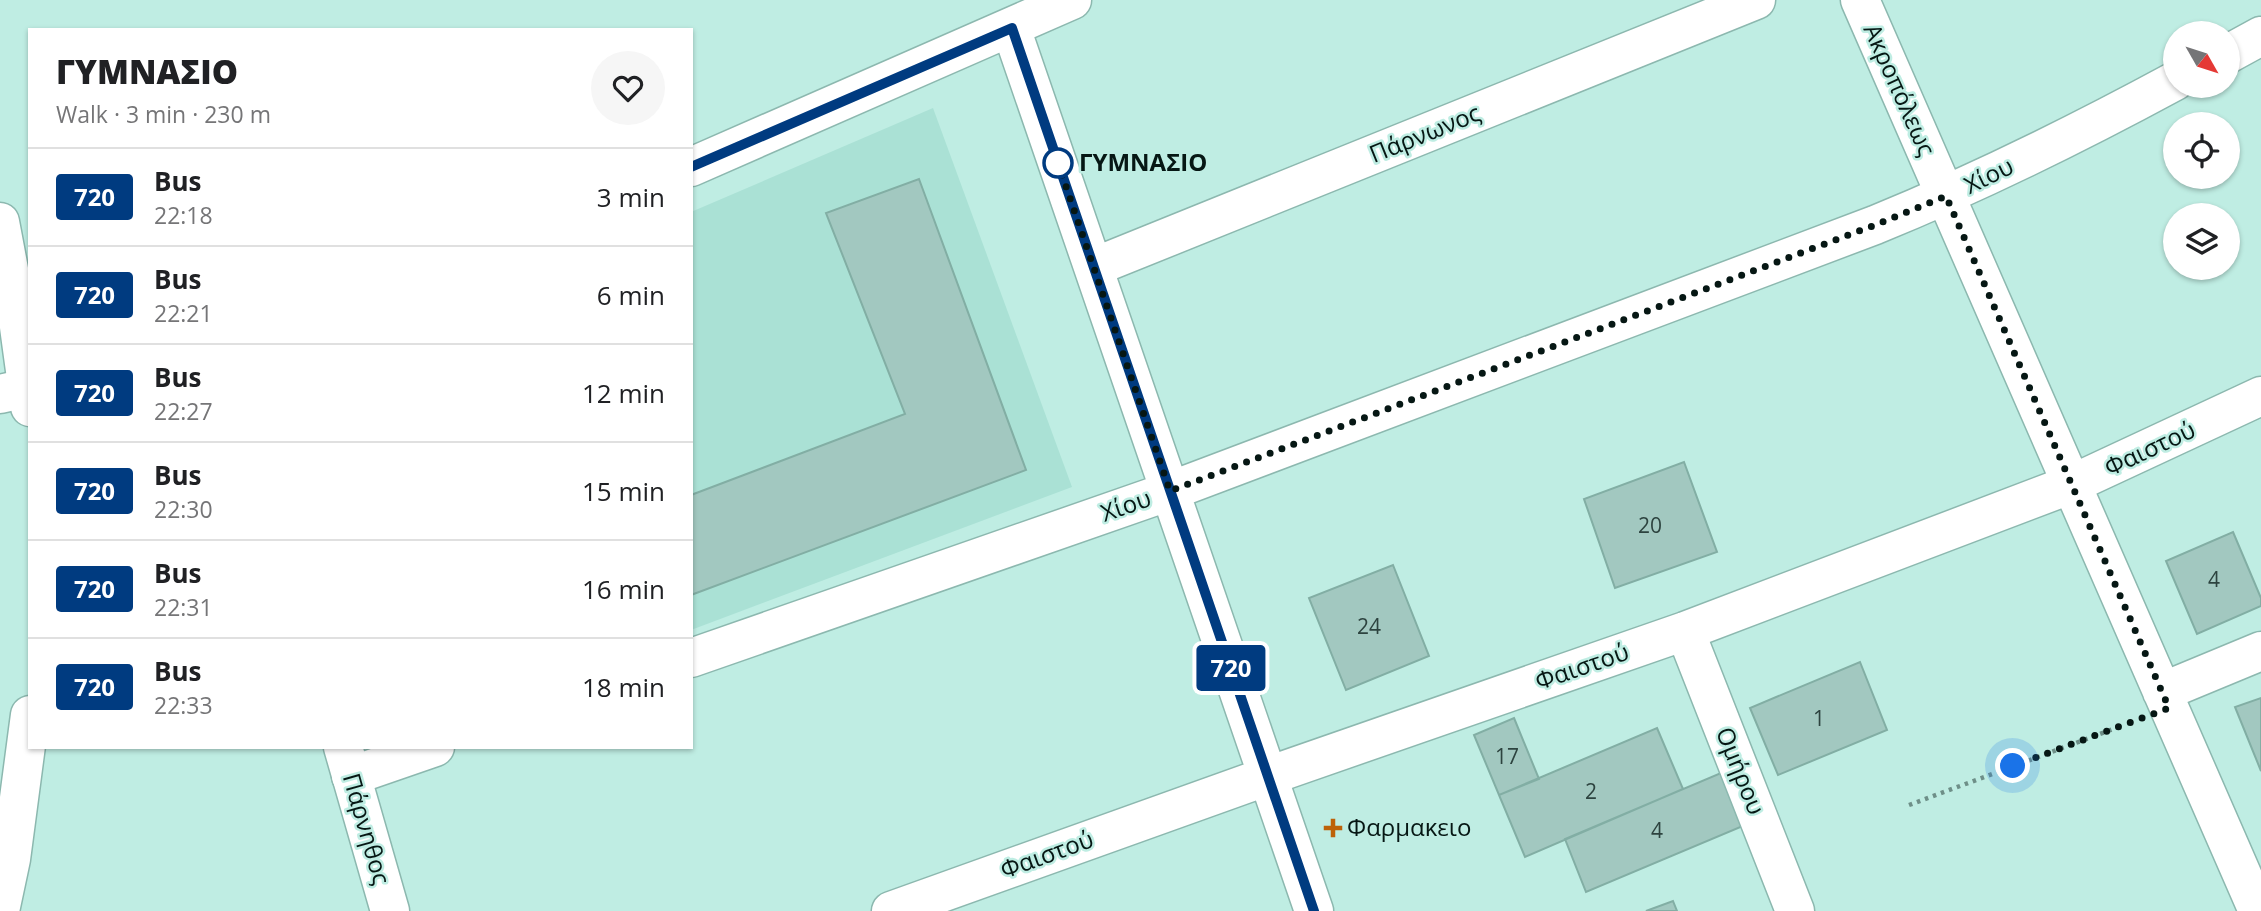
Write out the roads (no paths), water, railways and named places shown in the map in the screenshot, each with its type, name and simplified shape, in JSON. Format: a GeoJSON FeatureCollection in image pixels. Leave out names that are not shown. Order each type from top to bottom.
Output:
{"type":"FeatureCollection","features":[{"type":"Feature","properties":{"kind":"street"},"geometry":{"type":"LineString","coordinates":[[693,166],[1072,0]]}},
{"type":"Feature","properties":{"kind":"street","name":"Πάρνωνος"},"geometry":{"type":"LineString","coordinates":[[1094,267],[1756,0]]}},
{"type":"Feature","properties":{"kind":"street","name":"Ακροπόλεως"},"geometry":{"type":"LineString","coordinates":[[1860,0],[2258,911]]}},
{"type":"Feature","properties":{"kind":"street"},"geometry":{"type":"LineString","coordinates":[[1012,28],[1314,911]]}},
{"type":"Feature","properties":{"kind":"street"},"geometry":{"type":"LineString","coordinates":[[2240,47],[2261,36]]}},
{"type":"Feature","properties":{"kind":"street","name":"Χίου"},"geometry":{"type":"LineString","coordinates":[[693,657],[1170,491],[1875,225],[1946,196],[2163,88]]}},
{"type":"Feature","properties":{"kind":"street"},"geometry":{"type":"LineString","coordinates":[[0,222],[24,313],[19,396]]}},
{"type":"Feature","properties":{"kind":"street","name":"Φαιστού"},"geometry":{"type":"LineString","coordinates":[[891,911],[1685,631],[2072,484],[2261,396]]}},
{"type":"Feature","properties":{"kind":"street","name":"Ομήρου"},"geometry":{"type":"LineString","coordinates":[[1685,631],[1795,911]]}},
{"type":"Feature","properties":{"kind":"street"},"geometry":{"type":"LineString","coordinates":[[2166,700],[2261,651]]}},
{"type":"Feature","properties":{"kind":"street"},"geometry":{"type":"LineString","coordinates":[[0,911],[11,859],[28,730]]}},
{"type":"Feature","properties":{"kind":"street"},"geometry":{"type":"LineString","coordinates":[[347,762],[423,749]]}},
{"type":"Feature","properties":{"kind":"street","name":"Πάρνηθος"},"geometry":{"type":"LineString","coordinates":[[347,762],[390,911]]}},
{"type":"Feature","properties":{"kind":"place","name":"ΓΥΜΝΑΣΙΟ"},"geometry":{"type":"Point","coordinates":[1058,163]}},
{"type":"Feature","properties":{"kind":"place","name":"Φαρμακειο"},"geometry":{"type":"Point","coordinates":[1333,828]}}]}
